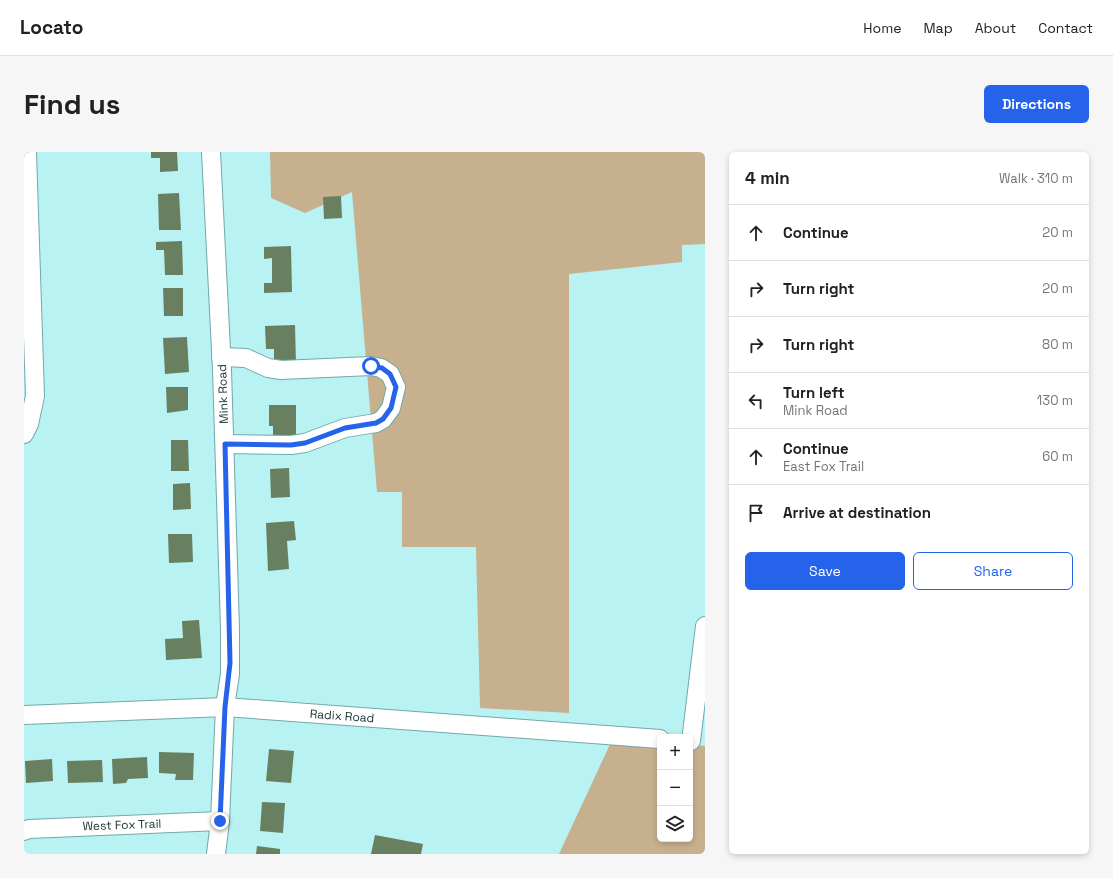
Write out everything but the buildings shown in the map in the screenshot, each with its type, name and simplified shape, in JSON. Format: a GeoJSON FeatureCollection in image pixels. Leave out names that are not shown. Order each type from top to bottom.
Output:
{"type":"FeatureCollection","features":[{"type":"Feature","properties":{"kind":"street"},"geometry":{"type":"LineString","coordinates":[[24,434],[29,424],[36,396],[27,152]]}},
{"type":"Feature","properties":{"kind":"street","name":"Mink Road"},"geometry":{"type":"LineString","coordinates":[[211,152],[225,444],[230,629],[230,674],[225,707],[220,821],[216,854]]}},
{"type":"Feature","properties":{"kind":"street"},"geometry":{"type":"LineString","coordinates":[[221,357],[246,358],[268,368],[281,370],[371,366],[382,368],[390,374],[396,387],[391,408],[383,419],[376,423],[345,428],[305,443],[291,445],[225,444]]}},
{"type":"Feature","properties":{"kind":"street"},"geometry":{"type":"LineString","coordinates":[[695,741],[705,626]]}},
{"type":"Feature","properties":{"kind":"street","name":"Radix Road"},"geometry":{"type":"LineString","coordinates":[[24,715],[225,707],[657,739]]}},
{"type":"Feature","properties":{"kind":"street","name":"West Fox Trail"},"geometry":{"type":"LineString","coordinates":[[24,831],[29,829],[220,821]]}},
{"type":"Feature","properties":{"kind":"shaded area"},"geometry":{"type":"Polygon","coordinates":[[[270,152],[705,152],[705,244],[682,245],[682,262],[569,274],[569,713],[480,708],[476,547],[402,547],[402,492],[377,492],[352,192],[305,213],[271,198],[270,152]]]}},
{"type":"Feature","properties":{"kind":"shaded area"},"geometry":{"type":"Polygon","coordinates":[[[612,740],[657,743],[657,842],[693,842],[693,745],[705,746],[705,850],[703,854],[559,854],[612,740]]]}},
{"type":"Feature","properties":{"kind":"route"},"geometry":{"type":"LineString","coordinates":[[220,821],[225,707],[230,674],[225,444],[291,445],[305,443],[333,431],[376,423],[383,419],[391,408],[396,387],[390,374],[382,368],[371,366]]}}]}
